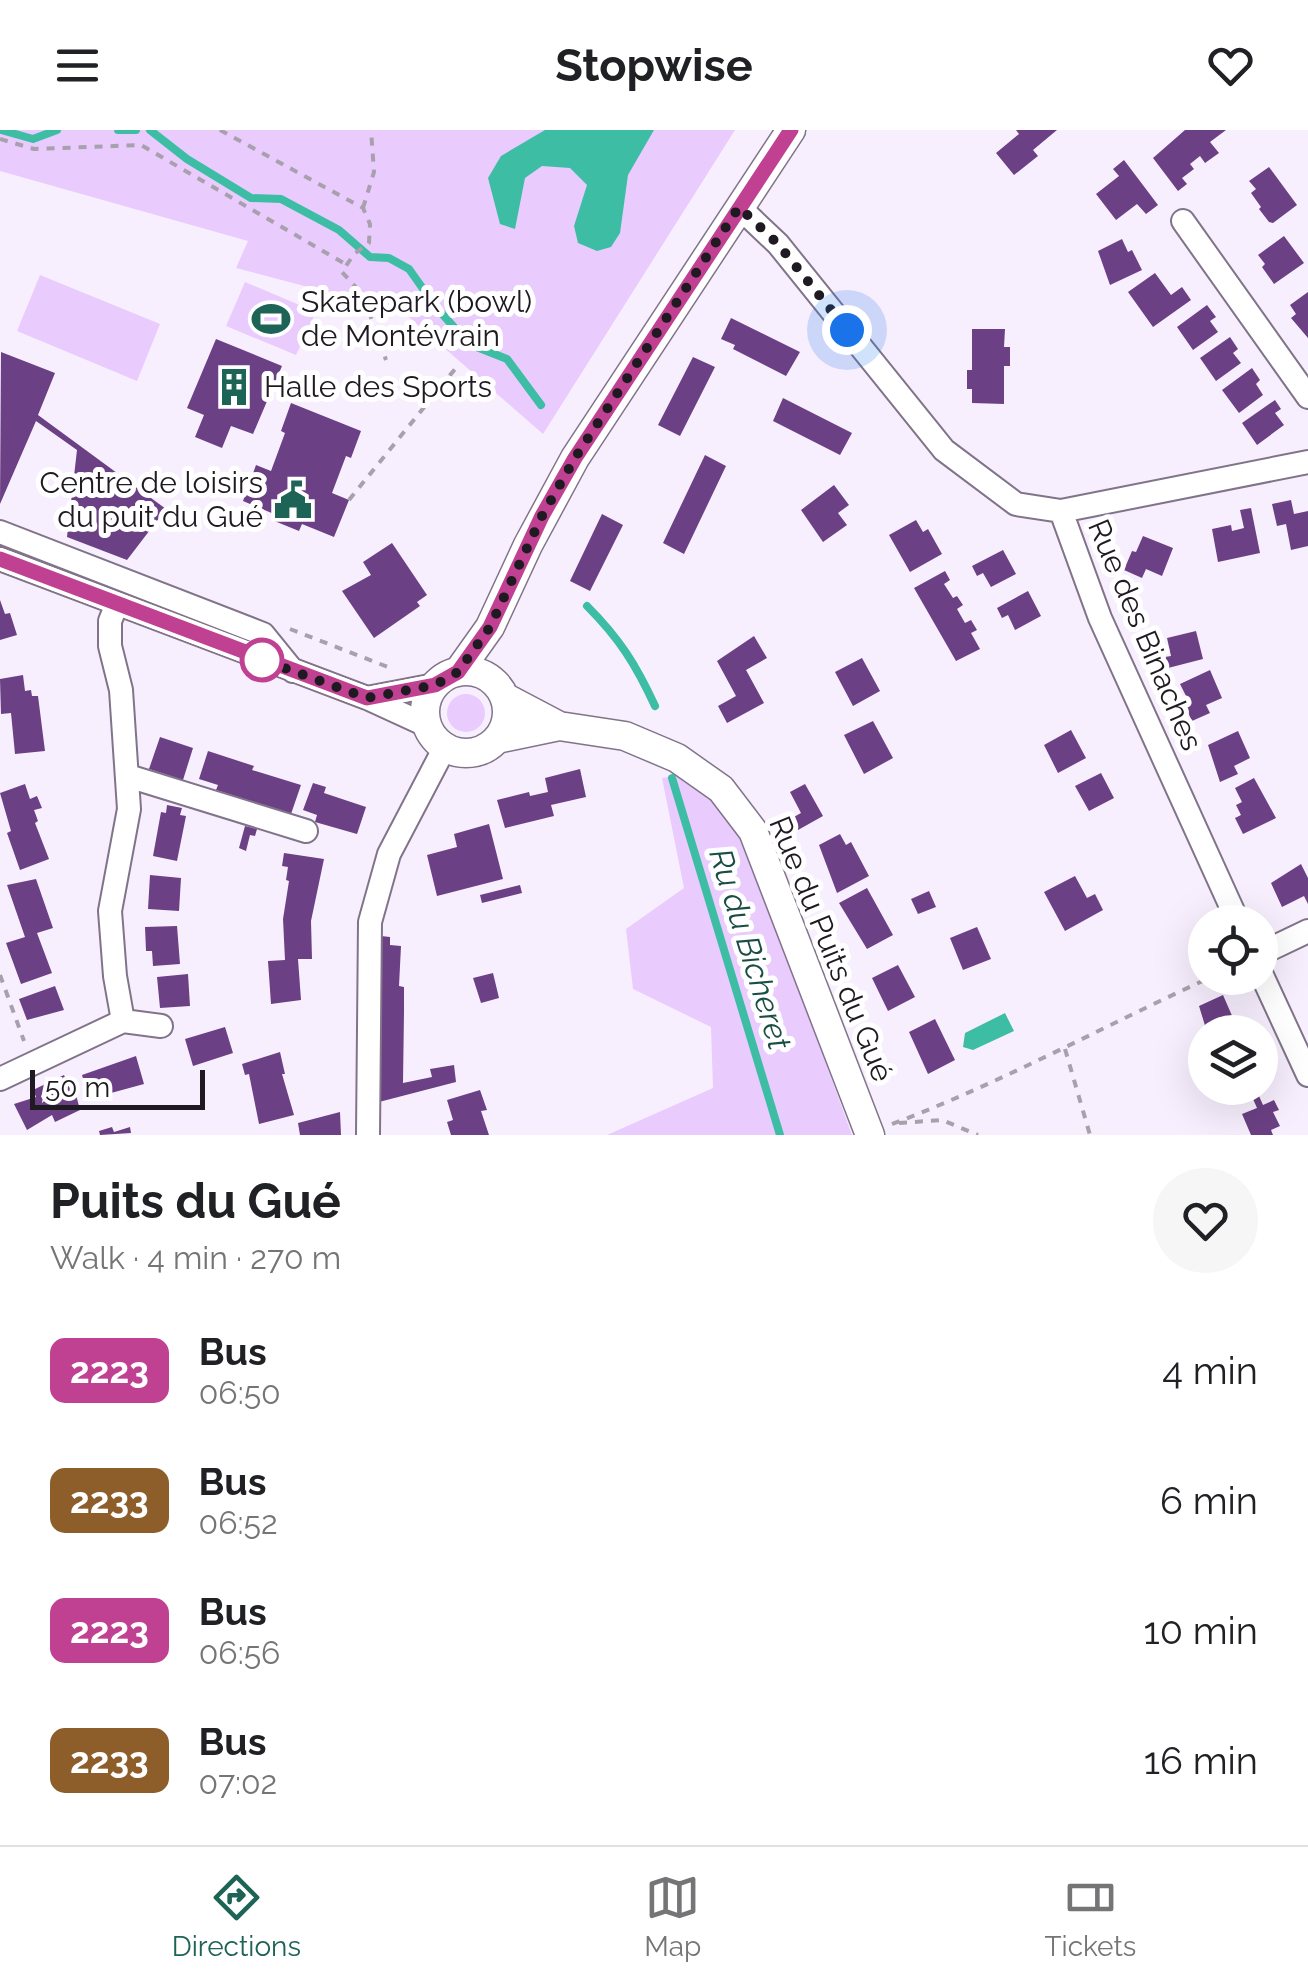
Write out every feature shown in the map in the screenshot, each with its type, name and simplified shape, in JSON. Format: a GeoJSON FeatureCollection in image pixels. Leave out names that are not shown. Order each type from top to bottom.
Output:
{"type":"FeatureCollection","features":[{"type":"Feature","properties":{"kind":"main road"},"geometry":{"type":"LineString","coordinates":[[490,627],[506,719],[497,738],[478,751],[456,752],[436,736],[426,704],[490,627],[542,516],[575,458],[791,130]]}},
{"type":"Feature","properties":{"kind":"main road"},"geometry":{"type":"LineString","coordinates":[[446,678],[477,672],[499,690]]}},
{"type":"Feature","properties":{"kind":"main road","name":"Rue du Puits du Gué"},"geometry":{"type":"LineString","coordinates":[[499,690],[559,726]]}},
{"type":"Feature","properties":{"kind":"main road","name":"Rue du Puits du Gué"},"geometry":{"type":"LineString","coordinates":[[497,738],[559,726],[625,736],[677,758],[721,789],[753,831],[878,1129]]}},
{"type":"Feature","properties":{"kind":"street","name":"Rue des Binaches"},"geometry":{"type":"LineString","coordinates":[[739,207],[778,244],[944,450],[1016,504],[1061,510],[1100,618],[1230,905]]}},
{"type":"Feature","properties":{"kind":"street"},"geometry":{"type":"LineString","coordinates":[[1183,221],[1308,397]]}},
{"type":"Feature","properties":{"kind":"street"},"geometry":{"type":"LineString","coordinates":[[1061,510],[1308,462]]}},
{"type":"Feature","properties":{"kind":"street"},"geometry":{"type":"LineString","coordinates":[[0,532],[263,634],[295,673]]}},
{"type":"Feature","properties":{"kind":"street"},"geometry":{"type":"LineString","coordinates":[[0,559],[367,698],[436,736],[390,854],[370,922],[368,1135]]}},
{"type":"Feature","properties":{"kind":"street"},"geometry":{"type":"LineString","coordinates":[[117,604],[110,621],[110,646],[120,690],[128,809],[110,911],[114,976],[122,1021]]}},
{"type":"Feature","properties":{"kind":"street"},"geometry":{"type":"LineString","coordinates":[[367,698],[446,678]]}},
{"type":"Feature","properties":{"kind":"street"},"geometry":{"type":"LineString","coordinates":[[128,776],[306,831]]}},
{"type":"Feature","properties":{"kind":"street"},"geometry":{"type":"LineString","coordinates":[[1278,945],[1308,931]]}},
{"type":"Feature","properties":{"kind":"street"},"geometry":{"type":"LineString","coordinates":[[1271,995],[1308,1075]]}},
{"type":"Feature","properties":{"kind":"street"},"geometry":{"type":"LineString","coordinates":[[0,1079],[122,1021],[161,1026]]}},
{"type":"Feature","properties":{"kind":"path"},"geometry":{"type":"LineString","coordinates":[[220,130],[362,208],[370,224],[369,243],[354,254],[342,272],[363,295],[386,360]]}},
{"type":"Feature","properties":{"kind":"path"},"geometry":{"type":"LineString","coordinates":[[235,138],[240,130]]}},
{"type":"Feature","properties":{"kind":"path"},"geometry":{"type":"LineString","coordinates":[[362,208],[374,172],[371,130]]}},
{"type":"Feature","properties":{"kind":"path"},"geometry":{"type":"LineString","coordinates":[[0,139],[34,149],[141,145],[346,265]]}},
{"type":"Feature","properties":{"kind":"path"},"geometry":{"type":"LineString","coordinates":[[349,500],[455,369]]}},
{"type":"Feature","properties":{"kind":"path"},"geometry":{"type":"LineString","coordinates":[[286,628],[397,670]]}},
{"type":"Feature","properties":{"kind":"path"},"geometry":{"type":"LineString","coordinates":[[0,976],[33,1064]]}},
{"type":"Feature","properties":{"kind":"path"},"geometry":{"type":"LineString","coordinates":[[878,1129],[1065,1048],[1102,1026],[1188,988]]}},
{"type":"Feature","properties":{"kind":"path"},"geometry":{"type":"LineString","coordinates":[[1065,1048],[1090,1135]]}},
{"type":"Feature","properties":{"kind":"path"},"geometry":{"type":"LineString","coordinates":[[878,1129],[942,1120],[978,1135]]}},
{"type":"Feature","properties":{"kind":"shaded area"},"geometry":{"type":"Polygon","coordinates":[[[0,130],[735,130],[543,434],[403,312],[236,268],[248,241],[0,171],[0,130]]]}},
{"type":"Feature","properties":{"kind":"shaded area"},"geometry":{"type":"Polygon","coordinates":[[[545,130],[654,130],[628,175],[620,233],[611,247],[597,251],[578,243],[574,226],[587,185],[570,168],[542,166],[525,178],[515,229],[500,224],[488,178],[501,156],[545,130]]]}},
{"type":"Feature","properties":{"kind":"shaded area"},"geometry":{"type":"Polygon","coordinates":[[[40,275],[160,324],[137,381],[17,331],[40,275]]]}},
{"type":"Feature","properties":{"kind":"shaded area","name":"Skatepark (bowl) de Montévrain"},"geometry":{"type":"Polygon","coordinates":[[[245,282],[316,312],[296,355],[226,326],[245,282]]]}},
{"type":"Feature","properties":{"kind":"shaded area"},"geometry":{"type":"Polygon","coordinates":[[[466,694],[479,700],[485,713],[479,726],[466,732],[453,726],[447,713],[453,700],[466,694]]]}},
{"type":"Feature","properties":{"kind":"shaded area"},"geometry":{"type":"Polygon","coordinates":[[[682,775],[723,806],[743,837],[852,1135],[607,1135],[713,1088],[711,1027],[633,989],[626,929],[684,888],[662,778],[682,775]]]}},
{"type":"Feature","properties":{"kind":"shaded area"},"geometry":{"type":"Polygon","coordinates":[[[1005,1013],[1014,1031],[973,1050],[963,1047],[965,1033],[1005,1013]]]}},
{"type":"Feature","properties":{"kind":"building"},"geometry":{"type":"Polygon","coordinates":[[[1016,130],[1057,130],[1033,150],[1038,156],[1014,175],[996,153],[1019,134],[1016,130]]]}},
{"type":"Feature","properties":{"kind":"building"},"geometry":{"type":"Polygon","coordinates":[[[1185,130],[1226,130],[1210,142],[1219,153],[1205,163],[1200,156],[1190,164],[1194,169],[1182,178],[1187,184],[1178,191],[1153,158],[1185,130]]]}},
{"type":"Feature","properties":{"kind":"building"},"geometry":{"type":"Polygon","coordinates":[[[1124,160],[1158,205],[1146,214],[1137,204],[1116,220],[1096,194],[1119,176],[1113,169],[1124,160]]]}},
{"type":"Feature","properties":{"kind":"building"},"geometry":{"type":"Polygon","coordinates":[[[1269,167],[1297,205],[1273,223],[1259,209],[1251,193],[1256,189],[1249,181],[1269,167]]]}},
{"type":"Feature","properties":{"kind":"building"},"geometry":{"type":"Polygon","coordinates":[[[1284,236],[1304,263],[1274,284],[1258,255],[1284,236]]]}},
{"type":"Feature","properties":{"kind":"building"},"geometry":{"type":"Polygon","coordinates":[[[1122,239],[1142,270],[1110,285],[1098,251],[1122,239]]]}},
{"type":"Feature","properties":{"kind":"building"},"geometry":{"type":"Polygon","coordinates":[[[1155,273],[1171,295],[1182,287],[1191,300],[1153,327],[1128,292],[1155,273]]]}},
{"type":"Feature","properties":{"kind":"building"},"geometry":{"type":"Polygon","coordinates":[[[1308,292],[1308,338],[1291,318],[1296,314],[1290,305],[1308,292]]]}},
{"type":"Feature","properties":{"kind":"building"},"geometry":{"type":"Polygon","coordinates":[[[1207,305],[1216,317],[1210,321],[1218,332],[1193,350],[1177,327],[1207,305]]]}},
{"type":"Feature","properties":{"kind":"building"},"geometry":{"type":"Polygon","coordinates":[[[731,318],[800,352],[786,376],[721,339],[731,318]]]}},
{"type":"Feature","properties":{"kind":"building"},"geometry":{"type":"Polygon","coordinates":[[[972,329],[1005,329],[1004,347],[1010,347],[1010,366],[1004,366],[1004,404],[972,403],[967,370],[972,370],[972,329]]]}},
{"type":"Feature","properties":{"kind":"building"},"geometry":{"type":"Polygon","coordinates":[[[1230,337],[1238,349],[1233,353],[1241,363],[1216,381],[1200,358],[1230,337]]]}},
{"type":"Feature","properties":{"kind":"building","name":"Halle des Sports"},"geometry":{"type":"Polygon","coordinates":[[[216,339],[282,366],[253,434],[231,426],[222,448],[195,437],[204,415],[187,408],[216,339]]]}},
{"type":"Feature","properties":{"kind":"building"},"geometry":{"type":"Polygon","coordinates":[[[1,352],[55,373],[38,415],[166,509],[127,560],[67,537],[77,450],[36,421],[0,504],[1,352]]]}},
{"type":"Feature","properties":{"kind":"building"},"geometry":{"type":"Polygon","coordinates":[[[693,357],[715,367],[680,436],[658,425],[693,357]]]}},
{"type":"Feature","properties":{"kind":"building"},"geometry":{"type":"Polygon","coordinates":[[[1252,368],[1263,395],[1239,413],[1222,390],[1252,368]]]}},
{"type":"Feature","properties":{"kind":"building"},"geometry":{"type":"Polygon","coordinates":[[[783,398],[852,433],[840,455],[773,421],[783,398]]]}},
{"type":"Feature","properties":{"kind":"building"},"geometry":{"type":"Polygon","coordinates":[[[1275,400],[1281,409],[1275,413],[1284,425],[1257,445],[1242,423],[1275,400]]]}},
{"type":"Feature","properties":{"kind":"building"},"geometry":{"type":"Polygon","coordinates":[[[291,403],[361,431],[332,493],[349,500],[334,537],[302,524],[299,531],[272,520],[274,514],[243,501],[256,465],[271,471],[291,403]]]}},
{"type":"Feature","properties":{"kind":"building"},"geometry":{"type":"Polygon","coordinates":[[[705,455],[726,466],[684,554],[663,543],[705,455]]]}},
{"type":"Feature","properties":{"kind":"building"},"geometry":{"type":"Polygon","coordinates":[[[834,485],[849,505],[838,513],[847,525],[823,542],[801,510],[834,485]]]}},
{"type":"Feature","properties":{"kind":"building"},"geometry":{"type":"Polygon","coordinates":[[[1291,500],[1294,514],[1308,511],[1308,546],[1291,550],[1286,524],[1277,526],[1272,504],[1291,500]]]}},
{"type":"Feature","properties":{"kind":"building"},"geometry":{"type":"Polygon","coordinates":[[[1251,508],[1260,553],[1218,562],[1212,529],[1231,525],[1232,531],[1244,528],[1240,510],[1251,508]]]}},
{"type":"Feature","properties":{"kind":"building"},"geometry":{"type":"Polygon","coordinates":[[[602,514],[623,525],[590,591],[570,581],[602,514]]]}},
{"type":"Feature","properties":{"kind":"building"},"geometry":{"type":"Polygon","coordinates":[[[916,520],[923,532],[928,529],[942,554],[910,572],[889,535],[916,520]]]}},
{"type":"Feature","properties":{"kind":"building"},"geometry":{"type":"Polygon","coordinates":[[[1143,536],[1173,548],[1162,576],[1146,569],[1142,578],[1124,570],[1143,536]]]}},
{"type":"Feature","properties":{"kind":"building"},"geometry":{"type":"Polygon","coordinates":[[[392,543],[427,595],[417,602],[420,606],[374,638],[342,591],[371,575],[363,562],[392,543]]]}},
{"type":"Feature","properties":{"kind":"building"},"geometry":{"type":"Polygon","coordinates":[[[1003,550],[1016,574],[991,587],[983,573],[977,576],[972,566],[1003,550]]]}},
{"type":"Feature","properties":{"kind":"building"},"geometry":{"type":"Polygon","coordinates":[[[945,571],[950,580],[944,584],[963,605],[957,609],[965,623],[971,620],[977,630],[971,633],[980,649],[956,661],[914,588],[945,571]]]}},
{"type":"Feature","properties":{"kind":"building"},"geometry":{"type":"Polygon","coordinates":[[[1028,591],[1041,616],[1015,630],[1008,615],[1002,618],[997,608],[1028,591]]]}},
{"type":"Feature","properties":{"kind":"building"},"geometry":{"type":"Polygon","coordinates":[[[0,600],[5,614],[10,613],[17,635],[0,640],[0,600]]]}},
{"type":"Feature","properties":{"kind":"building"},"geometry":{"type":"Polygon","coordinates":[[[1196,631],[1203,659],[1168,668],[1165,657],[1171,656],[1167,638],[1196,631]]]}},
{"type":"Feature","properties":{"kind":"building"},"geometry":{"type":"Polygon","coordinates":[[[754,636],[767,658],[746,670],[764,703],[727,723],[718,706],[736,696],[717,661],[754,636]]]}},
{"type":"Feature","properties":{"kind":"building"},"geometry":{"type":"Polygon","coordinates":[[[862,658],[880,691],[853,706],[835,672],[862,658]]]}},
{"type":"Feature","properties":{"kind":"building"},"geometry":{"type":"Polygon","coordinates":[[[1210,670],[1222,698],[1206,705],[1210,713],[1192,721],[1180,684],[1210,670]]]}},
{"type":"Feature","properties":{"kind":"building"},"geometry":{"type":"Polygon","coordinates":[[[23,675],[25,691],[31,690],[32,696],[38,696],[45,751],[15,754],[11,713],[1,714],[0,679],[23,675]]]}},
{"type":"Feature","properties":{"kind":"building"},"geometry":{"type":"Polygon","coordinates":[[[873,721],[893,758],[864,774],[844,735],[873,721]]]}},
{"type":"Feature","properties":{"kind":"building"},"geometry":{"type":"Polygon","coordinates":[[[1071,730],[1086,758],[1058,773],[1044,745],[1071,730]]]}},
{"type":"Feature","properties":{"kind":"building"},"geometry":{"type":"Polygon","coordinates":[[[1238,731],[1250,758],[1234,766],[1238,774],[1220,782],[1208,745],[1238,731]]]}},
{"type":"Feature","properties":{"kind":"building"},"geometry":{"type":"Polygon","coordinates":[[[160,737],[193,748],[183,780],[149,769],[160,737]]]}},
{"type":"Feature","properties":{"kind":"building"},"geometry":{"type":"Polygon","coordinates":[[[208,751],[301,785],[291,814],[216,790],[218,785],[199,779],[208,751]]]}},
{"type":"Feature","properties":{"kind":"building"},"geometry":{"type":"Polygon","coordinates":[[[580,769],[586,797],[551,805],[554,816],[505,828],[497,800],[548,792],[545,778],[580,769]]]}},
{"type":"Feature","properties":{"kind":"building"},"geometry":{"type":"Polygon","coordinates":[[[1101,773],[1114,798],[1089,811],[1075,786],[1101,773]]]}},
{"type":"Feature","properties":{"kind":"building"},"geometry":{"type":"Polygon","coordinates":[[[1254,778],[1276,818],[1243,834],[1235,818],[1241,815],[1236,805],[1242,802],[1235,788],[1254,778]]]}},
{"type":"Feature","properties":{"kind":"building"},"geometry":{"type":"Polygon","coordinates":[[[313,783],[326,787],[324,793],[366,807],[357,834],[315,822],[317,815],[303,810],[313,783]]]}},
{"type":"Feature","properties":{"kind":"building"},"geometry":{"type":"Polygon","coordinates":[[[25,784],[30,799],[37,796],[42,808],[34,810],[38,821],[35,823],[49,859],[20,870],[7,833],[11,831],[0,793],[25,784]]]}},
{"type":"Feature","properties":{"kind":"building"},"geometry":{"type":"Polygon","coordinates":[[[805,784],[823,816],[798,830],[792,818],[801,813],[790,792],[805,784]]]}},
{"type":"Feature","properties":{"kind":"building"},"geometry":{"type":"Polygon","coordinates":[[[167,805],[182,808],[180,815],[186,816],[177,861],[153,856],[161,812],[166,813],[167,805]]]}},
{"type":"Feature","properties":{"kind":"building"},"geometry":{"type":"Polygon","coordinates":[[[489,824],[503,879],[437,896],[427,855],[457,847],[454,834],[489,824]]]}},
{"type":"Feature","properties":{"kind":"building"},"geometry":{"type":"Polygon","coordinates":[[[245,826],[257,829],[255,836],[250,835],[246,851],[239,848],[245,826]]]}},
{"type":"Feature","properties":{"kind":"building"},"geometry":{"type":"Polygon","coordinates":[[[840,834],[846,845],[851,842],[869,876],[837,893],[819,845],[840,834]]]}},
{"type":"Feature","properties":{"kind":"building"},"geometry":{"type":"Polygon","coordinates":[[[284,853],[324,859],[311,921],[312,959],[298,959],[301,1000],[271,1004],[268,961],[285,960],[283,919],[289,881],[288,867],[282,866],[284,853]]]}},
{"type":"Feature","properties":{"kind":"building"},"geometry":{"type":"Polygon","coordinates":[[[1301,864],[1308,878],[1308,904],[1304,896],[1282,907],[1271,883],[1301,864]]]}},
{"type":"Feature","properties":{"kind":"building"},"geometry":{"type":"Polygon","coordinates":[[[150,875],[181,878],[179,911],[148,909],[150,875]]]}},
{"type":"Feature","properties":{"kind":"building"},"geometry":{"type":"Polygon","coordinates":[[[1075,876],[1087,898],[1095,894],[1103,910],[1065,931],[1044,892],[1075,876]]]}},
{"type":"Feature","properties":{"kind":"building"},"geometry":{"type":"Polygon","coordinates":[[[36,879],[53,928],[37,933],[52,973],[21,984],[6,943],[25,937],[7,885],[36,879]]]}},
{"type":"Feature","properties":{"kind":"building"},"geometry":{"type":"Polygon","coordinates":[[[520,885],[522,893],[482,903],[480,895],[520,885]]]}},
{"type":"Feature","properties":{"kind":"building"},"geometry":{"type":"Polygon","coordinates":[[[867,888],[893,935],[867,949],[839,903],[867,888]]]}},
{"type":"Feature","properties":{"kind":"building"},"geometry":{"type":"Polygon","coordinates":[[[929,891],[936,907],[918,914],[911,899],[929,891]]]}},
{"type":"Feature","properties":{"kind":"building"},"geometry":{"type":"Polygon","coordinates":[[[177,926],[180,964],[153,966],[152,951],[146,951],[145,927],[177,926]]]}},
{"type":"Feature","properties":{"kind":"building"},"geometry":{"type":"Polygon","coordinates":[[[977,927],[991,959],[963,970],[950,938],[977,927]]]}},
{"type":"Feature","properties":{"kind":"building"},"geometry":{"type":"Polygon","coordinates":[[[381,936],[390,937],[390,945],[401,946],[403,1083],[432,1077],[430,1069],[454,1065],[456,1082],[379,1102],[381,936]]]}},
{"type":"Feature","properties":{"kind":"building"},"geometry":{"type":"Polygon","coordinates":[[[898,965],[915,997],[888,1011],[872,978],[898,965]]]}},
{"type":"Feature","properties":{"kind":"building"},"geometry":{"type":"Polygon","coordinates":[[[493,973],[499,998],[481,1003],[473,978],[493,973]]]}},
{"type":"Feature","properties":{"kind":"building"},"geometry":{"type":"Polygon","coordinates":[[[188,974],[190,1006],[160,1008],[157,977],[188,974]]]}},
{"type":"Feature","properties":{"kind":"building"},"geometry":{"type":"Polygon","coordinates":[[[55,986],[64,1010],[27,1020],[19,999],[55,986]]]}},
{"type":"Feature","properties":{"kind":"building"},"geometry":{"type":"Polygon","coordinates":[[[1223,995],[1232,1015],[1202,1015],[1199,1006],[1223,995]]]}},
{"type":"Feature","properties":{"kind":"building"},"geometry":{"type":"Polygon","coordinates":[[[935,1019],[955,1060],[928,1074],[909,1032],[935,1019]]]}},
{"type":"Feature","properties":{"kind":"building"},"geometry":{"type":"Polygon","coordinates":[[[225,1027],[233,1053],[193,1066],[185,1039],[225,1027]]]}},
{"type":"Feature","properties":{"kind":"building"},"geometry":{"type":"Polygon","coordinates":[[[280,1052],[294,1115],[259,1124],[249,1074],[245,1075],[242,1064],[280,1052]]]}},
{"type":"Feature","properties":{"kind":"building"},"geometry":{"type":"Polygon","coordinates":[[[136,1056],[144,1084],[89,1099],[82,1075],[136,1056]]]}},
{"type":"Feature","properties":{"kind":"building"},"geometry":{"type":"Polygon","coordinates":[[[64,1075],[70,1089],[74,1087],[80,1110],[55,1122],[52,1115],[27,1130],[14,1104],[36,1097],[33,1090],[64,1075]]]}},
{"type":"Feature","properties":{"kind":"building"},"geometry":{"type":"Polygon","coordinates":[[[480,1090],[487,1110],[481,1111],[489,1135],[451,1135],[447,1122],[453,1120],[447,1100],[480,1090]]]}},
{"type":"Feature","properties":{"kind":"building"},"geometry":{"type":"Polygon","coordinates":[[[1256,1105],[1276,1105],[1279,1110],[1273,1112],[1280,1126],[1271,1130],[1273,1135],[1251,1135],[1242,1114],[1257,1108],[1256,1105]]]}},
{"type":"Feature","properties":{"kind":"building"},"geometry":{"type":"Polygon","coordinates":[[[340,1112],[341,1135],[300,1135],[298,1123],[340,1112]]]}},
{"type":"Feature","properties":{"kind":"building"},"geometry":{"type":"Polygon","coordinates":[[[112,1127],[114,1132],[130,1127],[131,1133],[100,1135],[99,1131],[112,1127]]]}},
{"type":"Feature","properties":{"kind":"waterway","name":"Ru du Bicheret"},"geometry":{"type":"LineString","coordinates":[[1,130],[33,139],[57,130]]}},
{"type":"Feature","properties":{"kind":"waterway","name":"Ru du Bicheret"},"geometry":{"type":"LineString","coordinates":[[118,130],[136,130]]}},
{"type":"Feature","properties":{"kind":"waterway","name":"Ru du Bicheret"},"geometry":{"type":"LineString","coordinates":[[150,130],[187,159],[251,198],[281,199],[339,230],[370,257],[389,258],[409,269],[469,344],[507,359],[541,405]]}},
{"type":"Feature","properties":{"kind":"waterway","name":"Ru du Bicheret"},"geometry":{"type":"LineString","coordinates":[[587,606],[626,653],[655,706]]}},
{"type":"Feature","properties":{"kind":"waterway","name":"Ru du Bicheret"},"geometry":{"type":"LineString","coordinates":[[672,778],[780,1135]]}},
{"type":"Feature","properties":{"kind":"bus line","name":"2223"},"geometry":{"type":"LineString","coordinates":[[0,559],[367,698],[435,685],[458,672],[490,627],[542,516],[575,458],[791,130]]}},
{"type":"Feature","properties":{"kind":"place","name":"Skatepark (bowl) de Montévrain"},"geometry":{"type":"Point","coordinates":[271,319]}},
{"type":"Feature","properties":{"kind":"place","name":"Halle des Sports"},"geometry":{"type":"Point","coordinates":[234,387]}},
{"type":"Feature","properties":{"kind":"place","name":"Centre de loisirs du puit du Gué"},"geometry":{"type":"Point","coordinates":[293,500]}},
{"type":"Feature","properties":{"kind":"route"},"geometry":{"type":"LineString","coordinates":[[262,660],[257,658],[367,698],[435,685],[458,672],[490,627],[542,516],[575,458],[739,207],[778,244],[847,330]]}}]}
